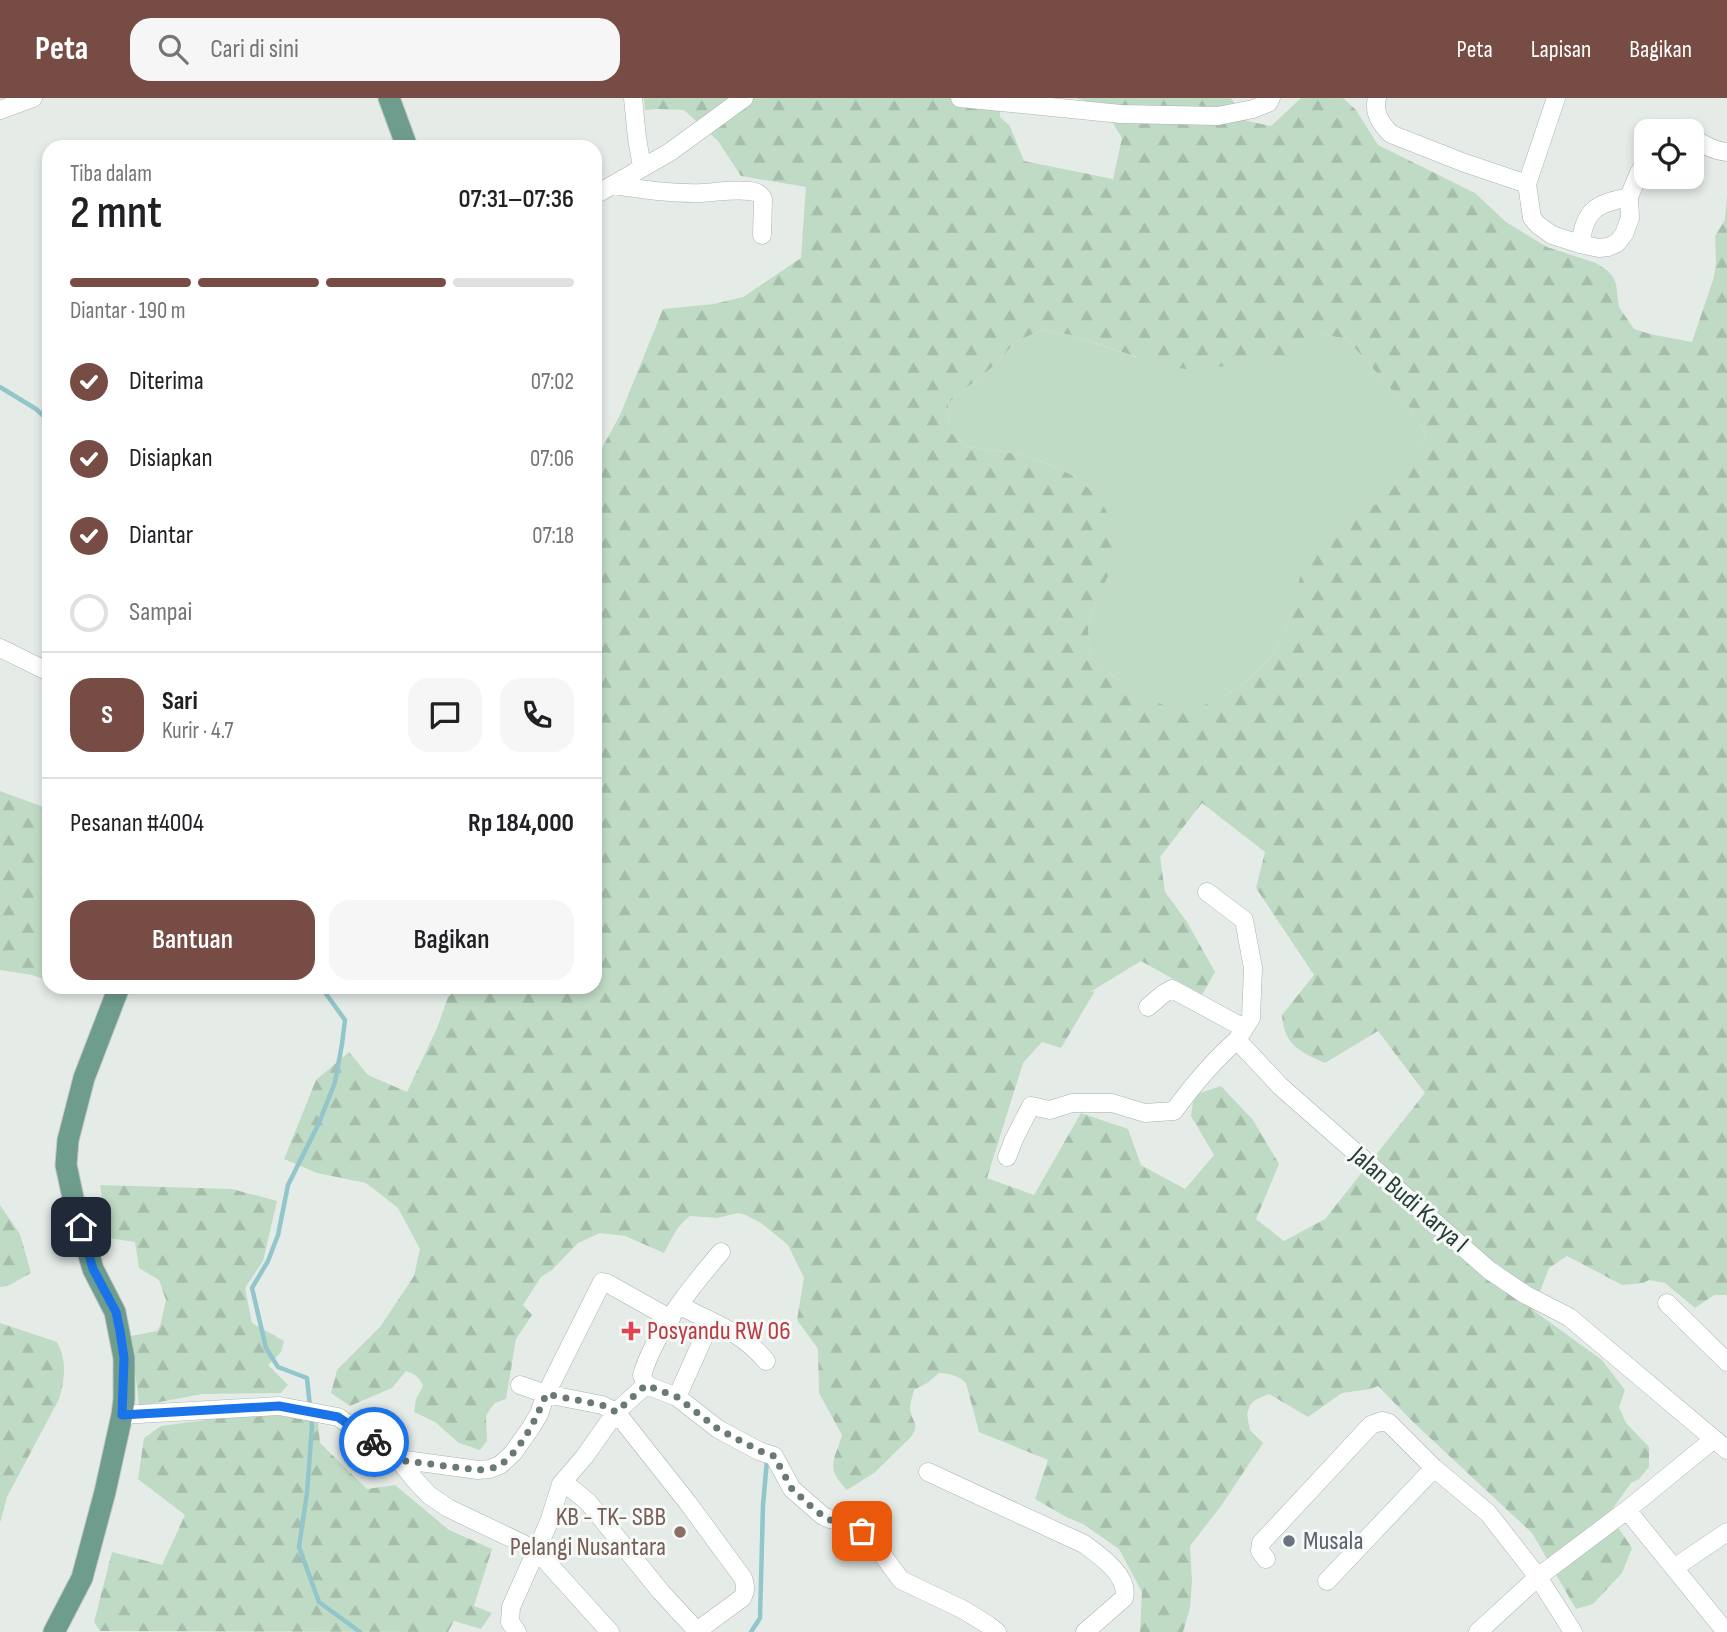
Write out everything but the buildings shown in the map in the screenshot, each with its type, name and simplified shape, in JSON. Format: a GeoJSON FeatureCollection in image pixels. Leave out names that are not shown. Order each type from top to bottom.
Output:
{"type":"FeatureCollection","features":[{"type":"Feature","properties":{"kind":"main road"},"geometry":{"type":"LineString","coordinates":[[389,98],[404,140]]}},
{"type":"Feature","properties":{"kind":"main road"},"geometry":{"type":"LineString","coordinates":[[54,1632],[82,1578],[122,1415],[124,1358],[116,1312],[93,1269],[66,1165],[68,1140],[84,1078],[116,994]]}},
{"type":"Feature","properties":{"kind":"street"},"geometry":{"type":"LineString","coordinates":[[0,110],[33,98]]}},
{"type":"Feature","properties":{"kind":"street"},"geometry":{"type":"LineString","coordinates":[[602,191],[670,152],[744,98]]}},
{"type":"Feature","properties":{"kind":"street"},"geometry":{"type":"LineString","coordinates":[[960,98],[1121,114],[1218,116],[1253,109],[1268,103],[1271,98]]}},
{"type":"Feature","properties":{"kind":"street"},"geometry":{"type":"LineString","coordinates":[[1377,98],[1378,116],[1391,134],[1527,184]]}},
{"type":"Feature","properties":{"kind":"street"},"geometry":{"type":"LineString","coordinates":[[1556,98],[1527,184],[1532,218],[1538,225],[1552,235],[1580,244],[1608,247],[1617,243],[1624,234],[1630,218],[1629,197],[1634,185]]}},
{"type":"Feature","properties":{"kind":"street"},"geometry":{"type":"LineString","coordinates":[[630,102],[642,167]]}},
{"type":"Feature","properties":{"kind":"street"},"geometry":{"type":"LineString","coordinates":[[1704,145],[1727,152]]}},
{"type":"Feature","properties":{"kind":"street"},"geometry":{"type":"LineString","coordinates":[[614,185],[653,192],[751,191],[760,194],[763,199],[762,235]]}},
{"type":"Feature","properties":{"kind":"street"},"geometry":{"type":"LineString","coordinates":[[1580,244],[1587,220],[1598,205],[1629,197]]}},
{"type":"Feature","properties":{"kind":"street"},"geometry":{"type":"LineString","coordinates":[[0,648],[42,669]]}},
{"type":"Feature","properties":{"kind":"street"},"geometry":{"type":"LineString","coordinates":[[1007,1157],[1031,1106],[1050,1110],[1072,1103],[1112,1103],[1145,1113],[1174,1111],[1189,1089],[1241,1034],[1251,1018],[1253,968],[1244,920],[1207,892]]}},
{"type":"Feature","properties":{"kind":"street","name":"Jalan Budi Karya I"},"geometry":{"type":"LineString","coordinates":[[1148,1007],[1172,989],[1241,1034],[1289,1093],[1489,1270],[1526,1295],[1569,1317],[1720,1445]]}},
{"type":"Feature","properties":{"kind":"street"},"geometry":{"type":"LineString","coordinates":[[721,1252],[698,1278],[662,1333],[642,1375],[646,1385],[677,1397],[718,1429],[766,1453],[792,1489],[823,1516],[845,1522],[862,1531],[901,1580],[964,1610],[997,1632]]}},
{"type":"Feature","properties":{"kind":"street"},"geometry":{"type":"LineString","coordinates":[[398,1460],[478,1470],[500,1465],[513,1453],[535,1421],[602,1282],[675,1312],[710,1321],[747,1342],[766,1361]]}},
{"type":"Feature","properties":{"kind":"street"},"geometry":{"type":"LineString","coordinates":[[1667,1303],[1727,1362]]}},
{"type":"Feature","properties":{"kind":"street"},"geometry":{"type":"LineString","coordinates":[[677,1397],[710,1321]]}},
{"type":"Feature","properties":{"kind":"street"},"geometry":{"type":"LineString","coordinates":[[520,1385],[546,1394],[602,1405],[616,1412],[743,1578],[746,1592],[742,1598],[697,1632],[588,1502],[561,1484]]}},
{"type":"Feature","properties":{"kind":"street"},"geometry":{"type":"LineString","coordinates":[[517,1632],[510,1622],[511,1607],[549,1522],[561,1484],[616,1412],[646,1385]]}},
{"type":"Feature","properties":{"kind":"street"},"geometry":{"type":"LineString","coordinates":[[122,1415],[279,1406],[338,1417],[398,1460],[429,1495],[448,1508],[536,1550],[610,1632]]}},
{"type":"Feature","properties":{"kind":"street"},"geometry":{"type":"LineString","coordinates":[[1266,1559],[1260,1551],[1261,1543],[1371,1425],[1382,1421],[1389,1423],[1434,1468],[1488,1513],[1538,1577],[1573,1632]]}},
{"type":"Feature","properties":{"kind":"street"},"geometry":{"type":"LineString","coordinates":[[1478,1632],[1538,1577],[1720,1445]]}},
{"type":"Feature","properties":{"kind":"street"},"geometry":{"type":"LineString","coordinates":[[1327,1581],[1434,1468]]}},
{"type":"Feature","properties":{"kind":"street"},"geometry":{"type":"LineString","coordinates":[[928,1472],[1084,1544],[1112,1567],[1124,1586],[1124,1598],[1085,1632]]}},
{"type":"Feature","properties":{"kind":"street"},"geometry":{"type":"LineString","coordinates":[[1627,1510],[1725,1626]]}},
{"type":"Feature","properties":{"kind":"street"},"geometry":{"type":"LineString","coordinates":[[1674,1568],[1727,1532]]}},
{"type":"Feature","properties":{"kind":"green space"},"geometry":{"type":"Polygon","coordinates":[[[644,98],[1000,98],[1000,117],[1010,126],[1024,161],[1113,179],[1122,138],[1102,106],[1076,98],[1231,98],[1247,121],[1271,126],[1301,98],[1343,98],[1356,110],[1378,145],[1475,193],[1506,222],[1547,247],[1596,263],[1608,271],[1616,284],[1619,307],[1634,329],[1692,342],[1714,277],[1715,236],[1725,220],[1727,196],[1727,1295],[1714,1295],[1695,1308],[1665,1283],[1649,1280],[1622,1285],[1567,1256],[1549,1268],[1533,1310],[1602,1360],[1625,1390],[1619,1407],[1626,1423],[1649,1447],[1649,1467],[1639,1479],[1631,1483],[1609,1514],[1632,1548],[1622,1573],[1593,1604],[1576,1609],[1532,1533],[1378,1386],[1342,1393],[1308,1417],[1269,1394],[1250,1405],[1247,1414],[1250,1430],[1263,1443],[1221,1506],[1190,1546],[1190,1608],[1183,1632],[1140,1632],[1142,1592],[1119,1549],[1083,1524],[1035,1499],[1048,1460],[979,1432],[966,1383],[957,1377],[939,1373],[914,1390],[910,1408],[915,1429],[911,1437],[874,1473],[847,1490],[834,1470],[834,1458],[842,1435],[819,1393],[818,1349],[797,1320],[804,1278],[788,1245],[761,1223],[738,1213],[717,1218],[690,1216],[678,1229],[664,1253],[625,1236],[600,1233],[578,1243],[552,1270],[541,1277],[523,1305],[532,1315],[516,1339],[506,1399],[495,1403],[486,1416],[487,1441],[480,1450],[459,1443],[435,1422],[414,1412],[416,1399],[423,1386],[418,1378],[409,1372],[406,1371],[392,1388],[350,1406],[331,1393],[337,1370],[380,1327],[414,1276],[420,1249],[398,1208],[366,1183],[317,1173],[284,1159],[316,1080],[349,1052],[368,1075],[407,1092],[452,994],[602,994],[602,448],[620,415],[663,309],[714,304],[743,297],[801,258],[806,187],[741,176],[718,141],[684,110],[645,110],[644,98]],[[1042,330],[1015,342],[996,364],[948,403],[949,431],[966,446],[1023,455],[1051,465],[1078,478],[1099,499],[1113,522],[1120,550],[1097,600],[1088,628],[1090,657],[1112,675],[1163,705],[1197,708],[1224,697],[1247,681],[1268,660],[1284,636],[1301,573],[1313,548],[1331,526],[1356,509],[1383,503],[1426,436],[1411,409],[1347,339],[1316,333],[1299,357],[1193,370],[1164,366],[1071,335],[1042,330]],[[1202,803],[1160,857],[1165,892],[1187,922],[1215,972],[1202,995],[1141,961],[1090,992],[1095,991],[1061,1048],[1042,1042],[1023,1063],[987,1178],[1034,1195],[1081,1113],[1128,1129],[1141,1165],[1185,1189],[1214,1155],[1191,1116],[1194,1095],[1221,1086],[1253,1120],[1279,1164],[1256,1219],[1284,1241],[1325,1219],[1425,1093],[1378,1031],[1325,1063],[1301,1051],[1286,1034],[1282,1015],[1314,975],[1256,888],[1265,852],[1202,803]]]}},
{"type":"Feature","properties":{"kind":"green space"},"geometry":{"type":"Polygon","coordinates":[[[1042,330],[1071,335],[1136,357],[1316,333],[1347,339],[1411,409],[1426,436],[1383,504],[1356,509],[1293,608],[1284,636],[1268,660],[1247,681],[1224,697],[1197,709],[1163,706],[1112,675],[1090,657],[1088,628],[1097,600],[1078,478],[1023,455],[966,446],[949,431],[948,403],[996,364],[1015,342],[1042,330]]]}},
{"type":"Feature","properties":{"kind":"green space"},"geometry":{"type":"Polygon","coordinates":[[[0,791],[42,806],[42,979],[0,970],[0,791]]]}},
{"type":"Feature","properties":{"kind":"green space"},"geometry":{"type":"Polygon","coordinates":[[[100,1185],[232,1189],[277,1201],[263,1261],[245,1288],[252,1323],[284,1341],[281,1352],[268,1365],[288,1385],[281,1393],[202,1394],[139,1406],[131,1336],[157,1331],[166,1300],[159,1280],[139,1268],[135,1242],[108,1238],[100,1185]]]}},
{"type":"Feature","properties":{"kind":"green space"},"geometry":{"type":"Polygon","coordinates":[[[0,1205],[20,1234],[31,1273],[8,1286],[0,1287],[0,1205]]]}},
{"type":"Feature","properties":{"kind":"green space"},"geometry":{"type":"Polygon","coordinates":[[[0,1323],[57,1342],[64,1370],[59,1399],[7,1497],[0,1523],[0,1323]]]}},
{"type":"Feature","properties":{"kind":"green space"},"geometry":{"type":"Polygon","coordinates":[[[263,1412],[289,1415],[318,1423],[320,1443],[367,1489],[395,1485],[449,1530],[492,1549],[474,1606],[492,1613],[481,1629],[454,1621],[448,1632],[100,1631],[94,1622],[112,1552],[162,1565],[185,1515],[138,1479],[144,1438],[161,1426],[263,1412]]]}},
{"type":"Feature","properties":{"kind":"waterway"},"geometry":{"type":"LineString","coordinates":[[0,387],[42,415]]}},
{"type":"Feature","properties":{"kind":"waterway"},"geometry":{"type":"LineString","coordinates":[[310,1407],[307,1378],[278,1367],[266,1348],[252,1288],[268,1261],[278,1235],[288,1185],[319,1123],[335,1082],[345,1020],[326,994]]}},
{"type":"Feature","properties":{"kind":"waterway"},"geometry":{"type":"LineString","coordinates":[[311,1416],[307,1493],[299,1547],[319,1602],[360,1632]]}},
{"type":"Feature","properties":{"kind":"waterway"},"geometry":{"type":"LineString","coordinates":[[751,1632],[760,1618],[767,1460]]}},
{"type":"Feature","properties":{"kind":"way so far"},"geometry":{"type":"LineString","coordinates":[[374,1442],[398,1460],[478,1470],[490,1469],[500,1465],[513,1453],[539,1414],[546,1394],[602,1405],[616,1412],[646,1385],[677,1397],[718,1429],[774,1456],[792,1489],[816,1511],[830,1520],[851,1524],[862,1531]]}},
{"type":"Feature","properties":{"kind":"place","name":"Posyandu RW 06"},"geometry":{"type":"Point","coordinates":[631,1331]}},
{"type":"Feature","properties":{"kind":"place","name":"KB - TK- SBB Pelangi Nusantara"},"geometry":{"type":"Point","coordinates":[680,1532]}},
{"type":"Feature","properties":{"kind":"place","name":"Musala"},"geometry":{"type":"Point","coordinates":[1289,1541]}},
{"type":"Feature","properties":{"kind":"route"},"geometry":{"type":"LineString","coordinates":[[81,1227],[93,1269],[116,1312],[124,1358],[122,1415],[279,1406],[338,1417],[374,1442]]}}]}
